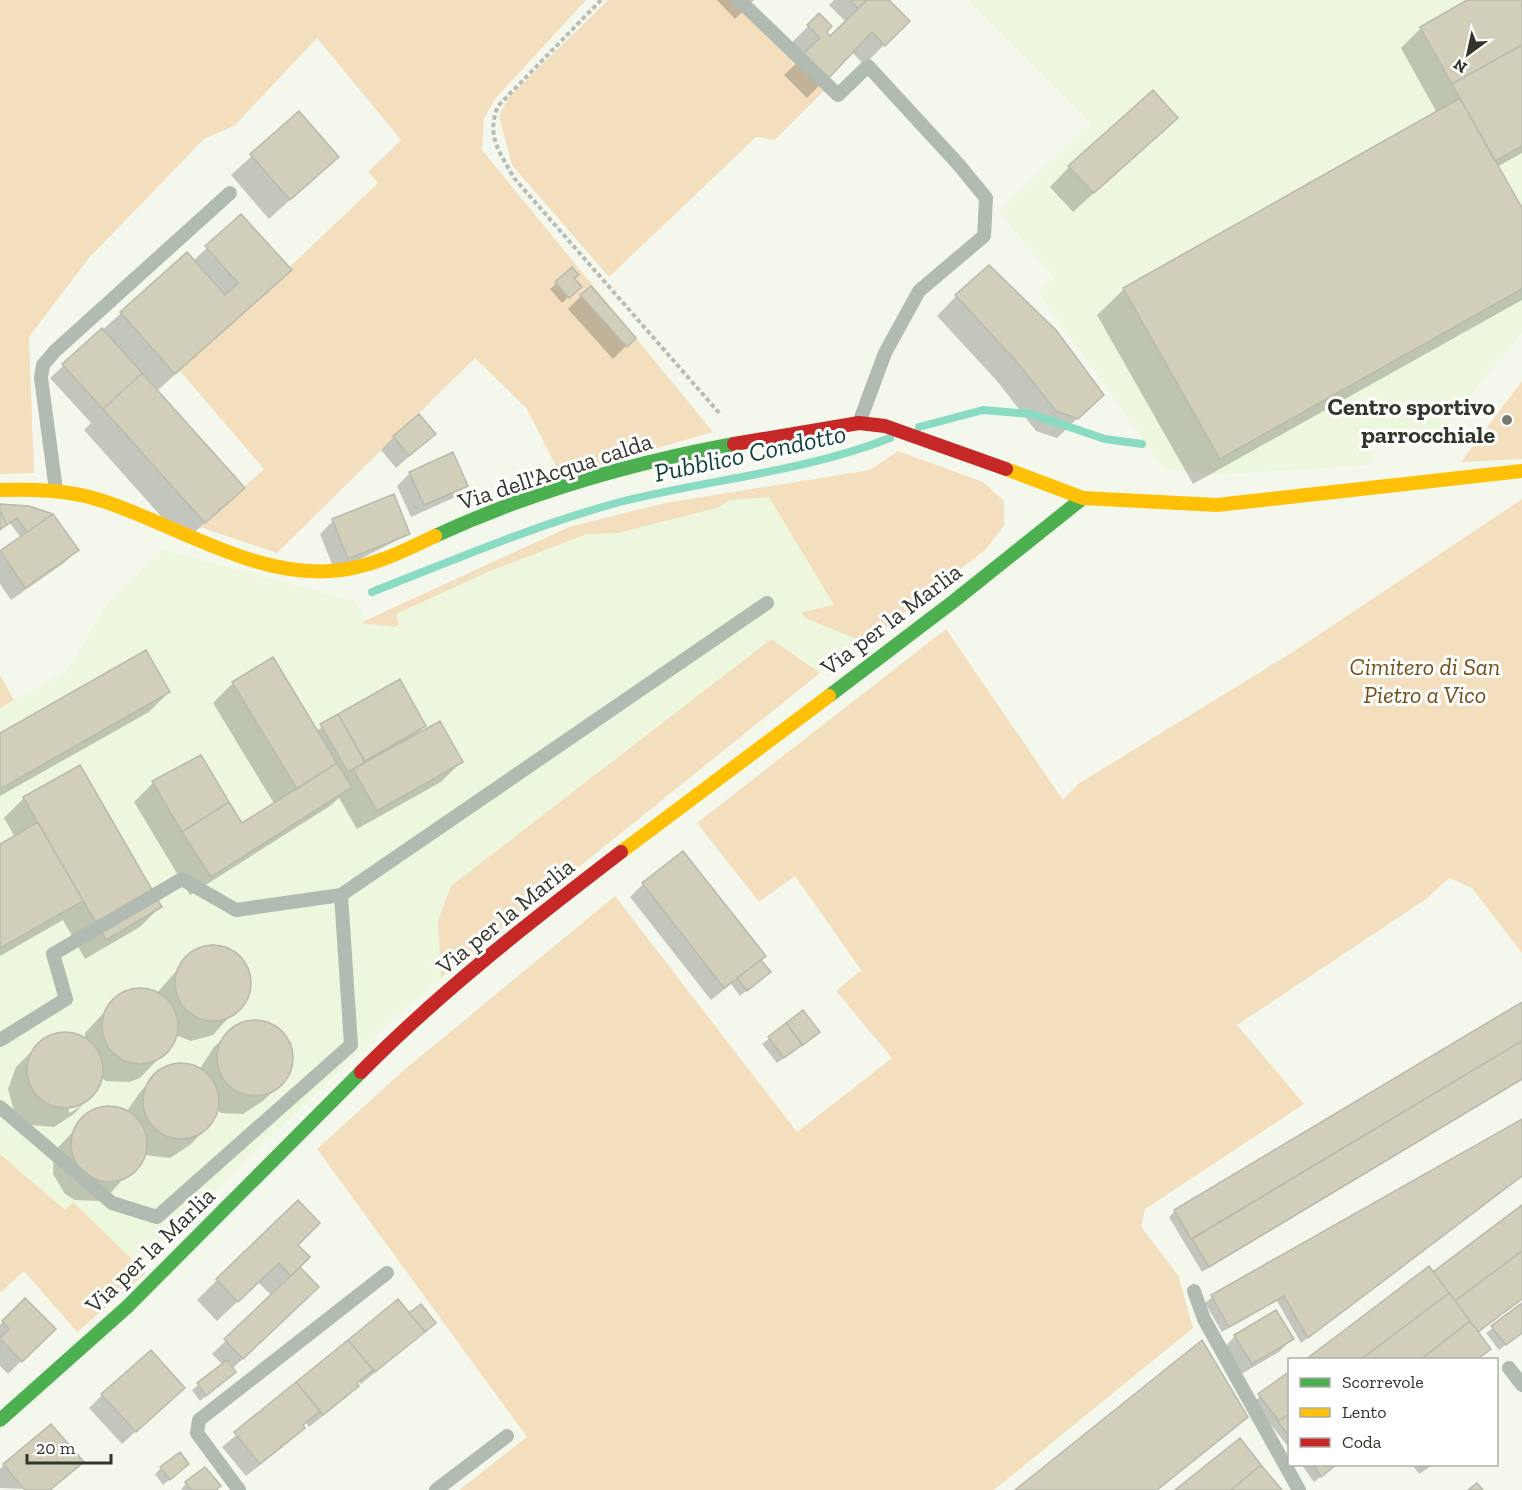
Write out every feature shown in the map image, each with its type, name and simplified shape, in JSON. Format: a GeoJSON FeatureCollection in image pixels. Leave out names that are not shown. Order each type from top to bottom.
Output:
{"type":"FeatureCollection","features":[{"type":"Feature","properties":{"kind":"street","name":"Via dell'Acqua calda"},"geometry":{"type":"LineString","coordinates":[[0,490],[56,490],[102,500],[235,552],[279,566],[313,570],[341,570],[390,554],[507,505],[594,478],[676,456],[859,423],[885,426],[927,440],[1083,498],[1217,505],[1522,471]]}},
{"type":"Feature","properties":{"kind":"street","name":"Via per la Marlia"},"geometry":{"type":"LineString","coordinates":[[0,1420],[127,1307],[393,1039],[533,919],[954,601],[1083,498]]}},
{"type":"Feature","properties":{"kind":"lane"},"geometry":{"type":"LineString","coordinates":[[739,0],[838,95],[868,66],[959,165],[986,198],[984,236],[920,291],[885,353],[859,423]]}},
{"type":"Feature","properties":{"kind":"lane"},"geometry":{"type":"LineString","coordinates":[[56,490],[41,378],[44,365],[54,351],[230,194]]}},
{"type":"Feature","properties":{"kind":"lane"},"geometry":{"type":"LineString","coordinates":[[0,1040],[66,999],[52,954],[182,879],[236,910],[341,895],[767,603]]}},
{"type":"Feature","properties":{"kind":"lane"},"geometry":{"type":"LineString","coordinates":[[0,1107],[112,1203],[157,1217],[351,1045],[341,895]]}},
{"type":"Feature","properties":{"kind":"lane"},"geometry":{"type":"LineString","coordinates":[[239,1490],[197,1433],[199,1420],[387,1273]]}},
{"type":"Feature","properties":{"kind":"lane"},"geometry":{"type":"LineString","coordinates":[[1194,1291],[1204,1319],[1299,1490]]}},
{"type":"Feature","properties":{"kind":"lane"},"geometry":{"type":"LineString","coordinates":[[1509,1368],[1522,1385]]}},
{"type":"Feature","properties":{"kind":"lane"},"geometry":{"type":"LineString","coordinates":[[436,1490],[507,1436]]}},
{"type":"Feature","properties":{"kind":"path"},"geometry":{"type":"LineString","coordinates":[[601,0],[498,106],[492,123],[494,141],[514,178],[722,416]]}},
{"type":"Feature","properties":{"kind":"shaded area"},"geometry":{"type":"Polygon","coordinates":[[[968,0],[1522,0],[1522,333],[1434,437],[1370,444],[1370,465],[1214,475],[1164,468],[1039,293],[1055,278],[999,212],[1091,123],[968,0]]]}},
{"type":"Feature","properties":{"kind":"shaded area"},"geometry":{"type":"Polygon","coordinates":[[[769,497],[834,605],[803,612],[805,618],[866,643],[820,673],[770,639],[451,886],[438,920],[441,978],[394,1018],[137,1265],[73,1202],[65,1210],[0,1154],[0,708],[66,672],[108,603],[163,550],[354,601],[370,624],[396,627],[399,624],[395,614],[488,572],[587,534],[618,533],[717,508],[730,500],[769,497]]]}},
{"type":"Feature","properties":{"kind":"green space"},"geometry":{"type":"Polygon","coordinates":[[[0,0],[586,0],[494,100],[484,119],[482,150],[713,432],[561,476],[527,409],[475,358],[277,553],[200,527],[264,469],[180,371],[378,183],[368,172],[401,140],[317,38],[234,126],[204,139],[89,258],[29,337],[34,473],[0,474],[0,0]]]}},
{"type":"Feature","properties":{"kind":"green space"},"geometry":{"type":"Polygon","coordinates":[[[608,0],[742,0],[830,85],[775,140],[756,137],[609,277],[512,165],[499,116],[508,98],[608,0]]]}},
{"type":"Feature","properties":{"kind":"green space","name":"Centro sportivo parrocchiale"},"geometry":{"type":"Polygon","coordinates":[[[1522,381],[1522,459],[1461,462],[1522,381]]]}},
{"type":"Feature","properties":{"kind":"green space"},"geometry":{"type":"Polygon","coordinates":[[[898,451],[983,482],[1004,501],[1004,526],[986,549],[866,643],[805,618],[802,612],[834,605],[769,497],[730,500],[717,508],[618,533],[587,534],[488,572],[396,614],[399,624],[396,627],[360,623],[569,527],[665,503],[870,470],[898,451]]]}},
{"type":"Feature","properties":{"kind":"green space","name":"Cimitero di San Pietro a Vico"},"geometry":{"type":"Polygon","coordinates":[[[1522,499],[1522,953],[1472,888],[1449,878],[1426,899],[1237,1025],[1304,1104],[1145,1209],[1141,1227],[1178,1275],[1193,1328],[994,1490],[459,1490],[527,1437],[317,1149],[404,1070],[615,896],[797,1132],[892,1058],[836,991],[861,970],[795,876],[759,902],[697,823],[946,629],[1063,800],[1078,784],[1291,653],[1522,499]]]}},
{"type":"Feature","properties":{"kind":"green space"},"geometry":{"type":"Polygon","coordinates":[[[771,639],[820,673],[441,978],[438,920],[451,886],[771,639]]]}},
{"type":"Feature","properties":{"kind":"green space"},"geometry":{"type":"Polygon","coordinates":[[[0,675],[14,700],[0,708],[0,675]]]}},
{"type":"Feature","properties":{"kind":"green space"},"geometry":{"type":"Polygon","coordinates":[[[0,1154],[65,1210],[73,1202],[146,1273],[77,1332],[24,1271],[0,1293],[0,1154]]]}},
{"type":"Feature","properties":{"kind":"building"},"geometry":{"type":"Polygon","coordinates":[[[850,0],[867,0],[858,8],[850,0]]]}},
{"type":"Feature","properties":{"kind":"building"},"geometry":{"type":"Polygon","coordinates":[[[867,0],[889,0],[910,21],[885,46],[872,32],[828,79],[803,54],[820,38],[807,25],[819,13],[832,26],[827,32],[830,36],[867,0]]]}},
{"type":"Feature","properties":{"kind":"building"},"geometry":{"type":"Polygon","coordinates":[[[1467,0],[1522,0],[1522,45],[1452,84],[1420,27],[1467,0]]]}},
{"type":"Feature","properties":{"kind":"building"},"geometry":{"type":"Polygon","coordinates":[[[1522,45],[1522,146],[1495,161],[1452,84],[1522,45]]]}},
{"type":"Feature","properties":{"kind":"building"},"geometry":{"type":"Polygon","coordinates":[[[1153,90],[1178,118],[1094,193],[1068,166],[1153,90]]]}},
{"type":"Feature","properties":{"kind":"building"},"geometry":{"type":"Polygon","coordinates":[[[1460,98],[1522,208],[1522,289],[1220,459],[1123,288],[1460,98]]]}},
{"type":"Feature","properties":{"kind":"building"},"geometry":{"type":"Polygon","coordinates":[[[299,111],[339,157],[290,200],[250,154],[299,111]]]}},
{"type":"Feature","properties":{"kind":"building"},"geometry":{"type":"Polygon","coordinates":[[[241,214],[292,270],[175,374],[120,312],[187,252],[225,295],[238,283],[205,246],[241,214]]]}},
{"type":"Feature","properties":{"kind":"building"},"geometry":{"type":"Polygon","coordinates":[[[989,265],[1056,330],[1104,395],[1078,419],[1056,411],[1016,361],[955,295],[989,265]]]}},
{"type":"Feature","properties":{"kind":"building"},"geometry":{"type":"Polygon","coordinates":[[[572,267],[579,275],[574,278],[582,287],[569,298],[555,282],[572,267]]]}},
{"type":"Feature","properties":{"kind":"building"},"geometry":{"type":"Polygon","coordinates":[[[591,286],[636,338],[627,347],[580,295],[591,286]]]}},
{"type":"Feature","properties":{"kind":"building"},"geometry":{"type":"Polygon","coordinates":[[[102,328],[142,373],[103,409],[62,364],[102,328]]]}},
{"type":"Feature","properties":{"kind":"building"},"geometry":{"type":"Polygon","coordinates":[[[142,373],[245,488],[205,523],[103,409],[142,373]]]}},
{"type":"Feature","properties":{"kind":"building"},"geometry":{"type":"Polygon","coordinates":[[[419,414],[436,434],[409,456],[393,436],[419,414]]]}},
{"type":"Feature","properties":{"kind":"building"},"geometry":{"type":"Polygon","coordinates":[[[453,452],[468,486],[424,505],[409,472],[453,452]]]}},
{"type":"Feature","properties":{"kind":"building"},"geometry":{"type":"Polygon","coordinates":[[[394,494],[410,534],[348,559],[332,519],[394,494]]]}},
{"type":"Feature","properties":{"kind":"building"},"geometry":{"type":"Polygon","coordinates":[[[0,504],[29,506],[53,514],[27,532],[17,518],[7,525],[0,511],[0,504]]]}},
{"type":"Feature","properties":{"kind":"building"},"geometry":{"type":"Polygon","coordinates":[[[0,511],[7,525],[0,529],[0,511]]]}},
{"type":"Feature","properties":{"kind":"building"},"geometry":{"type":"Polygon","coordinates":[[[53,514],[79,550],[25,588],[0,551],[53,514]]]}},
{"type":"Feature","properties":{"kind":"building"},"geometry":{"type":"Polygon","coordinates":[[[146,650],[170,692],[0,789],[0,733],[146,650]]]}},
{"type":"Feature","properties":{"kind":"building"},"geometry":{"type":"Polygon","coordinates":[[[273,657],[337,763],[297,789],[232,682],[273,657]]]}},
{"type":"Feature","properties":{"kind":"building"},"geometry":{"type":"Polygon","coordinates":[[[400,679],[426,726],[365,761],[338,714],[400,679]]]}},
{"type":"Feature","properties":{"kind":"building"},"geometry":{"type":"Polygon","coordinates":[[[338,714],[365,763],[348,772],[320,724],[338,714]]]}},
{"type":"Feature","properties":{"kind":"building"},"geometry":{"type":"Polygon","coordinates":[[[440,721],[463,762],[377,811],[353,769],[440,721]]]}},
{"type":"Feature","properties":{"kind":"building"},"geometry":{"type":"Polygon","coordinates":[[[201,755],[229,802],[182,832],[152,781],[201,755]]]}},
{"type":"Feature","properties":{"kind":"building"},"geometry":{"type":"Polygon","coordinates":[[[337,763],[352,787],[211,877],[182,832],[229,802],[242,823],[337,763]]]}},
{"type":"Feature","properties":{"kind":"building"},"geometry":{"type":"Polygon","coordinates":[[[80,765],[162,907],[106,940],[23,797],[80,765]]]}},
{"type":"Feature","properties":{"kind":"building"},"geometry":{"type":"Polygon","coordinates":[[[38,822],[83,901],[0,948],[0,844],[38,822]]]}},
{"type":"Feature","properties":{"kind":"building"},"geometry":{"type":"Polygon","coordinates":[[[683,851],[766,956],[724,988],[642,883],[683,851]]]}},
{"type":"Feature","properties":{"kind":"building"},"geometry":{"type":"Polygon","coordinates":[[[213,945],[228,948],[240,956],[248,968],[251,983],[248,998],[240,1010],[228,1018],[213,1021],[198,1018],[186,1010],[178,998],[175,983],[178,968],[186,956],[198,948],[213,945]]]}},
{"type":"Feature","properties":{"kind":"building"},"geometry":{"type":"Polygon","coordinates":[[[761,960],[771,972],[747,991],[737,978],[761,960]]]}},
{"type":"Feature","properties":{"kind":"building"},"geometry":{"type":"Polygon","coordinates":[[[140,988],[155,991],[167,999],[175,1011],[178,1026],[175,1041],[167,1053],[155,1061],[140,1064],[125,1061],[113,1053],[105,1041],[102,1026],[105,1011],[113,999],[125,991],[140,988]]]}},
{"type":"Feature","properties":{"kind":"building"},"geometry":{"type":"Polygon","coordinates":[[[1522,1002],[1522,1041],[1191,1239],[1174,1210],[1522,1002]]]}},
{"type":"Feature","properties":{"kind":"building"},"geometry":{"type":"Polygon","coordinates":[[[803,1010],[820,1032],[803,1045],[786,1023],[803,1010]]]}},
{"type":"Feature","properties":{"kind":"building"},"geometry":{"type":"Polygon","coordinates":[[[255,1020],[270,1023],[282,1031],[290,1043],[293,1058],[290,1073],[282,1085],[270,1093],[255,1096],[240,1093],[228,1085],[220,1073],[217,1058],[220,1043],[228,1031],[240,1023],[255,1020]]]}},
{"type":"Feature","properties":{"kind":"building"},"geometry":{"type":"Polygon","coordinates":[[[786,1023],[802,1045],[784,1058],[768,1037],[786,1023]]]}},
{"type":"Feature","properties":{"kind":"building"},"geometry":{"type":"Polygon","coordinates":[[[65,1032],[80,1035],[92,1043],[100,1055],[103,1070],[100,1085],[92,1097],[80,1105],[65,1108],[50,1105],[38,1097],[30,1085],[27,1070],[30,1055],[38,1043],[50,1035],[65,1032]]]}},
{"type":"Feature","properties":{"kind":"building"},"geometry":{"type":"Polygon","coordinates":[[[1522,1041],[1522,1079],[1209,1267],[1192,1239],[1522,1041]]]}},
{"type":"Feature","properties":{"kind":"building"},"geometry":{"type":"Polygon","coordinates":[[[181,1063],[196,1066],[208,1074],[216,1086],[219,1101],[216,1116],[208,1128],[196,1136],[181,1139],[166,1136],[154,1128],[146,1116],[143,1101],[146,1086],[154,1074],[166,1066],[181,1063]]]}},
{"type":"Feature","properties":{"kind":"building"},"geometry":{"type":"Polygon","coordinates":[[[109,1106],[124,1109],[136,1117],[144,1129],[147,1144],[144,1159],[136,1171],[124,1179],[109,1182],[94,1179],[82,1171],[74,1159],[71,1144],[74,1129],[82,1117],[94,1109],[109,1106]]]}},
{"type":"Feature","properties":{"kind":"building"},"geometry":{"type":"Polygon","coordinates":[[[1522,1119],[1522,1176],[1308,1338],[1284,1296],[1229,1327],[1211,1295],[1522,1119]]]}},
{"type":"Feature","properties":{"kind":"building"},"geometry":{"type":"Polygon","coordinates":[[[298,1200],[320,1223],[298,1245],[310,1257],[291,1276],[279,1263],[238,1302],[216,1279],[298,1200]]]}},
{"type":"Feature","properties":{"kind":"building"},"geometry":{"type":"Polygon","coordinates":[[[1522,1205],[1522,1251],[1455,1301],[1433,1272],[1522,1205]]]}},
{"type":"Feature","properties":{"kind":"building"},"geometry":{"type":"Polygon","coordinates":[[[1522,1251],[1522,1299],[1478,1332],[1455,1301],[1522,1251]]]}},
{"type":"Feature","properties":{"kind":"building"},"geometry":{"type":"Polygon","coordinates":[[[1429,1266],[1449,1293],[1363,1358],[1308,1358],[1429,1266]]]}},
{"type":"Feature","properties":{"kind":"building"},"geometry":{"type":"Polygon","coordinates":[[[300,1267],[319,1287],[243,1359],[224,1339],[300,1267]]]}},
{"type":"Feature","properties":{"kind":"building"},"geometry":{"type":"Polygon","coordinates":[[[1449,1293],[1470,1321],[1423,1358],[1363,1358],[1449,1293]]]}},
{"type":"Feature","properties":{"kind":"building"},"geometry":{"type":"Polygon","coordinates":[[[25,1298],[56,1329],[22,1362],[0,1338],[9,1329],[2,1321],[25,1298]]]}},
{"type":"Feature","properties":{"kind":"building"},"geometry":{"type":"Polygon","coordinates":[[[398,1299],[425,1332],[375,1372],[348,1340],[398,1299]]]}},
{"type":"Feature","properties":{"kind":"building"},"geometry":{"type":"Polygon","coordinates":[[[1522,1303],[1522,1333],[1506,1345],[1491,1326],[1522,1303]]]}},
{"type":"Feature","properties":{"kind":"building"},"geometry":{"type":"Polygon","coordinates":[[[421,1304],[436,1323],[425,1332],[409,1313],[421,1304]]]}},
{"type":"Feature","properties":{"kind":"building"},"geometry":{"type":"Polygon","coordinates":[[[1276,1310],[1294,1339],[1252,1364],[1234,1335],[1276,1310]]]}},
{"type":"Feature","properties":{"kind":"building"},"geometry":{"type":"Polygon","coordinates":[[[1470,1321],[1491,1349],[1479,1358],[1423,1358],[1470,1321]]]}},
{"type":"Feature","properties":{"kind":"building"},"geometry":{"type":"Polygon","coordinates":[[[348,1340],[373,1370],[357,1383],[359,1386],[323,1415],[296,1382],[348,1340]]]}},
{"type":"Feature","properties":{"kind":"building"},"geometry":{"type":"Polygon","coordinates":[[[1202,1340],[1248,1417],[1157,1490],[1015,1490],[1202,1340]]]}},
{"type":"Feature","properties":{"kind":"building"},"geometry":{"type":"Polygon","coordinates":[[[151,1350],[185,1388],[136,1432],[101,1394],[151,1350]]]}},
{"type":"Feature","properties":{"kind":"building"},"geometry":{"type":"Polygon","coordinates":[[[227,1360],[236,1372],[206,1396],[197,1383],[227,1360]]]}},
{"type":"Feature","properties":{"kind":"building"},"geometry":{"type":"Polygon","coordinates":[[[1288,1372],[1288,1414],[1279,1421],[1258,1394],[1288,1372]]]}},
{"type":"Feature","properties":{"kind":"building"},"geometry":{"type":"Polygon","coordinates":[[[296,1382],[320,1411],[303,1425],[305,1428],[260,1464],[234,1432],[296,1382]]]}},
{"type":"Feature","properties":{"kind":"building"},"geometry":{"type":"Polygon","coordinates":[[[1288,1414],[1288,1434],[1278,1422],[1288,1414]]]}},
{"type":"Feature","properties":{"kind":"building"},"geometry":{"type":"Polygon","coordinates":[[[51,1424],[84,1462],[50,1490],[25,1490],[3,1464],[51,1424]]]}},
{"type":"Feature","properties":{"kind":"building"},"geometry":{"type":"Polygon","coordinates":[[[1240,1438],[1261,1465],[1231,1490],[1175,1490],[1240,1438]]]}},
{"type":"Feature","properties":{"kind":"building"},"geometry":{"type":"Polygon","coordinates":[[[180,1452],[189,1464],[170,1480],[160,1467],[180,1452]]]}},
{"type":"Feature","properties":{"kind":"building"},"geometry":{"type":"Polygon","coordinates":[[[1261,1465],[1282,1490],[1231,1490],[1261,1465]]]}},
{"type":"Feature","properties":{"kind":"building"},"geometry":{"type":"Polygon","coordinates":[[[1313,1466],[1335,1466],[1321,1477],[1313,1466]]]}},
{"type":"Feature","properties":{"kind":"building"},"geometry":{"type":"Polygon","coordinates":[[[205,1467],[221,1486],[216,1490],[191,1490],[185,1482],[205,1467]]]}},
{"type":"Feature","properties":{"kind":"building"},"geometry":{"type":"Polygon","coordinates":[[[1477,1483],[1483,1490],[1468,1490],[1477,1483]]]}},
{"type":"Feature","properties":{"kind":"waterway","name":"Pubblico Condotto"},"geometry":{"type":"LineString","coordinates":[[919,427],[983,410],[1031,414],[1105,439],[1142,444]]}},
{"type":"Feature","properties":{"kind":"waterway","name":"Pubblico Condotto"},"geometry":{"type":"LineString","coordinates":[[372,592],[588,511],[654,494],[791,467],[857,450],[890,438]]}},
{"type":"Feature","properties":{"kind":"traffic: fast"},"geometry":{"type":"LineString","coordinates":[[435,536],[507,506],[582,481],[657,460],[734,444]]}},
{"type":"Feature","properties":{"kind":"traffic: fast"},"geometry":{"type":"LineString","coordinates":[[829,696],[954,601],[1083,498]]}},
{"type":"Feature","properties":{"kind":"traffic: fast"},"geometry":{"type":"LineString","coordinates":[[0,1420],[127,1307],[361,1072]]}},
{"type":"Feature","properties":{"kind":"traffic: slow"},"geometry":{"type":"LineString","coordinates":[[1006,469],[1083,498],[1217,505],[1522,471]]}},
{"type":"Feature","properties":{"kind":"traffic: slow"},"geometry":{"type":"LineString","coordinates":[[0,490],[52,491],[91,497],[250,560],[310,571],[341,570],[366,565],[390,557],[435,536]]}},
{"type":"Feature","properties":{"kind":"traffic: slow"},"geometry":{"type":"LineString","coordinates":[[621,852],[829,696]]}},
{"type":"Feature","properties":{"kind":"traffic: jam"},"geometry":{"type":"LineString","coordinates":[[734,444],[859,423],[885,426],[1006,469]]}},
{"type":"Feature","properties":{"kind":"traffic: jam"},"geometry":{"type":"LineString","coordinates":[[361,1072],[455,985],[621,852]]}},
{"type":"Feature","properties":{"kind":"place","name":"Centro sportivo parrocchiale"},"geometry":{"type":"Point","coordinates":[1507,420]}}]}
